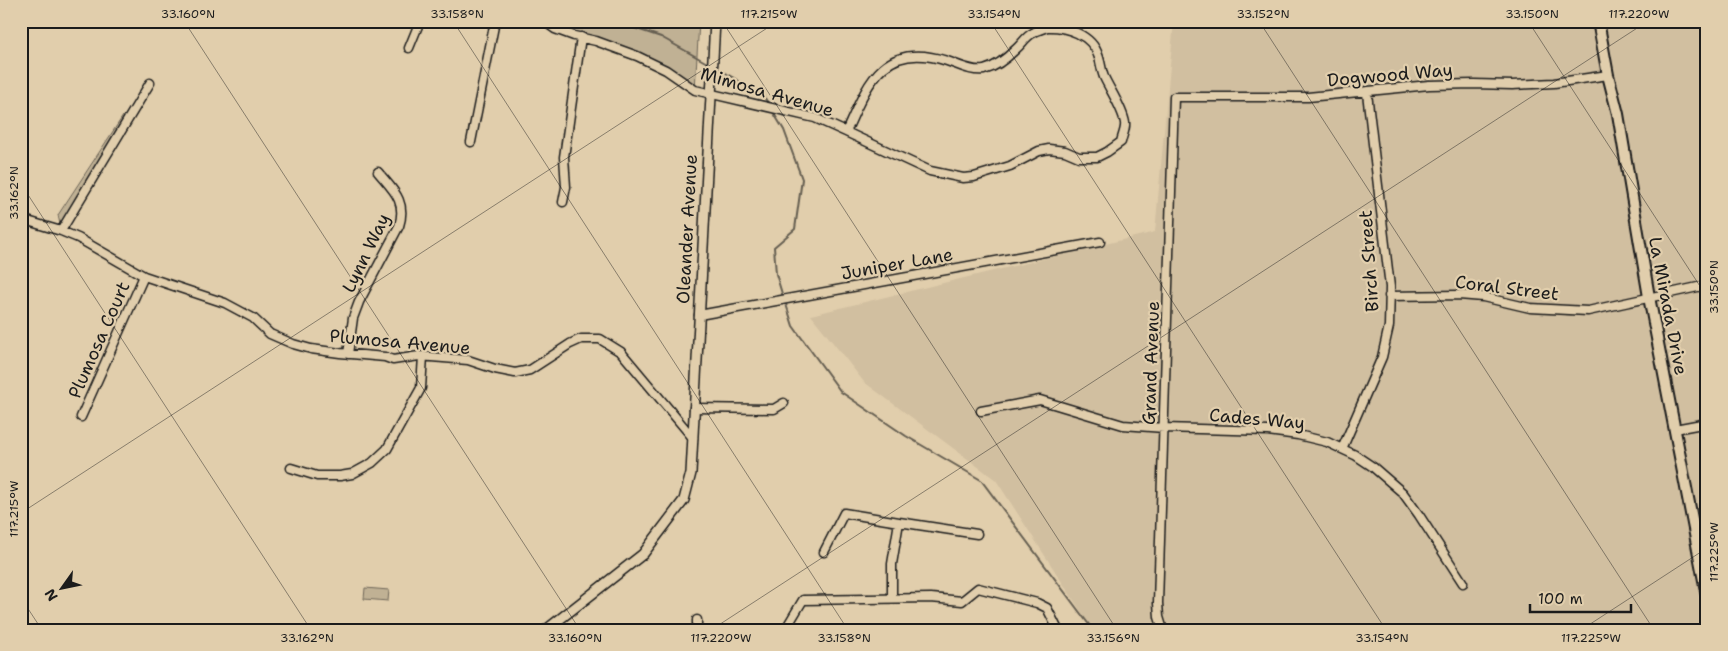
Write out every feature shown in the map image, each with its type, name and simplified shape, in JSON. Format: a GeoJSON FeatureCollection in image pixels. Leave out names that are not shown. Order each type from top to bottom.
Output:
{"type":"FeatureCollection","features":[{"type":"Feature","properties":{"kind":"main road","name":"La Mirada Drive"},"geometry":{"type":"LineString","coordinates":[[1598,21],[1608,75],[1618,114],[1649,297],[1707,596]]}},
{"type":"Feature","properties":{"kind":"street"},"geometry":{"type":"LineString","coordinates":[[409,48],[420,21]]}},
{"type":"Feature","properties":{"kind":"street"},"geometry":{"type":"LineString","coordinates":[[470,142],[495,21]]}},
{"type":"Feature","properties":{"kind":"street","name":"Mimosa Avenue"},"geometry":{"type":"LineString","coordinates":[[544,21],[555,29],[637,56],[666,70],[695,90],[815,118],[930,171],[963,178],[974,177],[1010,166],[1039,150],[1065,151],[1079,157],[1097,157],[1121,142],[1125,125],[1122,112],[1101,71],[1095,48],[1084,37],[1056,27],[1031,33],[1016,49],[994,66],[984,70],[967,68],[924,55],[901,57],[885,67],[870,82],[846,132]]}},
{"type":"Feature","properties":{"kind":"street","name":"Oleander Avenue"},"geometry":{"type":"LineString","coordinates":[[546,630],[628,567],[642,554],[659,535],[684,500],[688,489],[693,438],[714,21]]}},
{"type":"Feature","properties":{"kind":"street"},"geometry":{"type":"LineString","coordinates":[[563,202],[566,187],[564,157],[581,37]]}},
{"type":"Feature","properties":{"kind":"street","name":"Dogwood Way"},"geometry":{"type":"LineString","coordinates":[[1174,97],[1308,97],[1367,93],[1429,85],[1474,84],[1512,86],[1608,75]]}},
{"type":"Feature","properties":{"kind":"street"},"geometry":{"type":"LineString","coordinates":[[61,230],[150,83]]}},
{"type":"Feature","properties":{"kind":"street","name":"Birch Street"},"geometry":{"type":"LineString","coordinates":[[1342,449],[1382,357],[1389,326],[1390,286],[1367,93]]}},
{"type":"Feature","properties":{"kind":"street","name":"Grand Avenue"},"geometry":{"type":"LineString","coordinates":[[1163,630],[1159,617],[1158,603],[1174,97]]}},
{"type":"Feature","properties":{"kind":"street","name":"Lynn Way"},"geometry":{"type":"LineString","coordinates":[[348,354],[353,318],[356,310],[399,226],[402,216],[402,206],[398,196],[378,172]]}},
{"type":"Feature","properties":{"kind":"street","name":"Plumosa Avenue"},"geometry":{"type":"LineString","coordinates":[[21,219],[61,230],[144,276],[225,303],[253,318],[270,334],[311,349],[385,357],[393,360],[423,356],[468,360],[515,373],[530,370],[581,339],[600,339],[621,352],[693,438]]}},
{"type":"Feature","properties":{"kind":"street","name":"Juniper Lane"},"geometry":{"type":"LineString","coordinates":[[699,315],[1100,242]]}},
{"type":"Feature","properties":{"kind":"street","name":"Plumosa Court"},"geometry":{"type":"LineString","coordinates":[[81,417],[144,276]]}},
{"type":"Feature","properties":{"kind":"street","name":"Coral Street"},"geometry":{"type":"LineString","coordinates":[[1390,296],[1459,295],[1484,297],[1530,308],[1588,311],[1707,285]]}},
{"type":"Feature","properties":{"kind":"street"},"geometry":{"type":"LineString","coordinates":[[291,468],[317,476],[340,476],[352,474],[372,463],[387,449],[421,388],[423,356]]}},
{"type":"Feature","properties":{"kind":"street","name":"Cades Way"},"geometry":{"type":"LineString","coordinates":[[981,411],[1040,400],[1123,425],[1268,431],[1327,442],[1373,467],[1403,493],[1463,583]]}},
{"type":"Feature","properties":{"kind":"street"},"geometry":{"type":"LineString","coordinates":[[694,408],[774,409],[784,403]]}},
{"type":"Feature","properties":{"kind":"street"},"geometry":{"type":"LineString","coordinates":[[1675,429],[1707,423]]}},
{"type":"Feature","properties":{"kind":"street"},"geometry":{"type":"LineString","coordinates":[[824,552],[844,514],[977,534]]}},
{"type":"Feature","properties":{"kind":"street"},"geometry":{"type":"LineString","coordinates":[[892,598],[892,564],[899,522]]}},
{"type":"Feature","properties":{"kind":"street"},"geometry":{"type":"LineString","coordinates":[[785,630],[803,600],[931,598],[962,602],[978,588],[1037,603],[1047,608],[1058,630]]}},
{"type":"Feature","properties":{"kind":"street"},"geometry":{"type":"LineString","coordinates":[[697,620],[697,630]]}},
{"type":"Feature","properties":{"kind":"shaded area"},"geometry":{"type":"Polygon","coordinates":[[[544,21],[699,21],[695,90],[666,70],[544,21]]]}},
{"type":"Feature","properties":{"kind":"shaded area"},"geometry":{"type":"Polygon","coordinates":[[[1174,21],[1707,21],[1707,630],[1093,630],[996,480],[864,382],[811,315],[1155,232],[1174,21]]]}},
{"type":"Feature","properties":{"kind":"shaded area"},"geometry":{"type":"Polygon","coordinates":[[[129,114],[61,229],[58,215],[123,116],[129,114]]]}},
{"type":"Feature","properties":{"kind":"shaded area"},"geometry":{"type":"Polygon","coordinates":[[[365,588],[389,590],[388,601],[364,599],[365,588]]]}},
{"type":"Feature","properties":{"kind":"waterway"},"geometry":{"type":"LineString","coordinates":[[613,21],[661,37],[709,64]]}},
{"type":"Feature","properties":{"kind":"waterway"},"geometry":{"type":"LineString","coordinates":[[715,67],[763,95],[768,103]]}},
{"type":"Feature","properties":{"kind":"waterway"},"geometry":{"type":"LineString","coordinates":[[773,112],[784,130],[802,179],[795,229],[774,247],[776,274],[783,297]]}},
{"type":"Feature","properties":{"kind":"waterway"},"geometry":{"type":"LineString","coordinates":[[785,301],[793,326],[841,392],[906,436],[981,480],[1093,630]]}}]}
